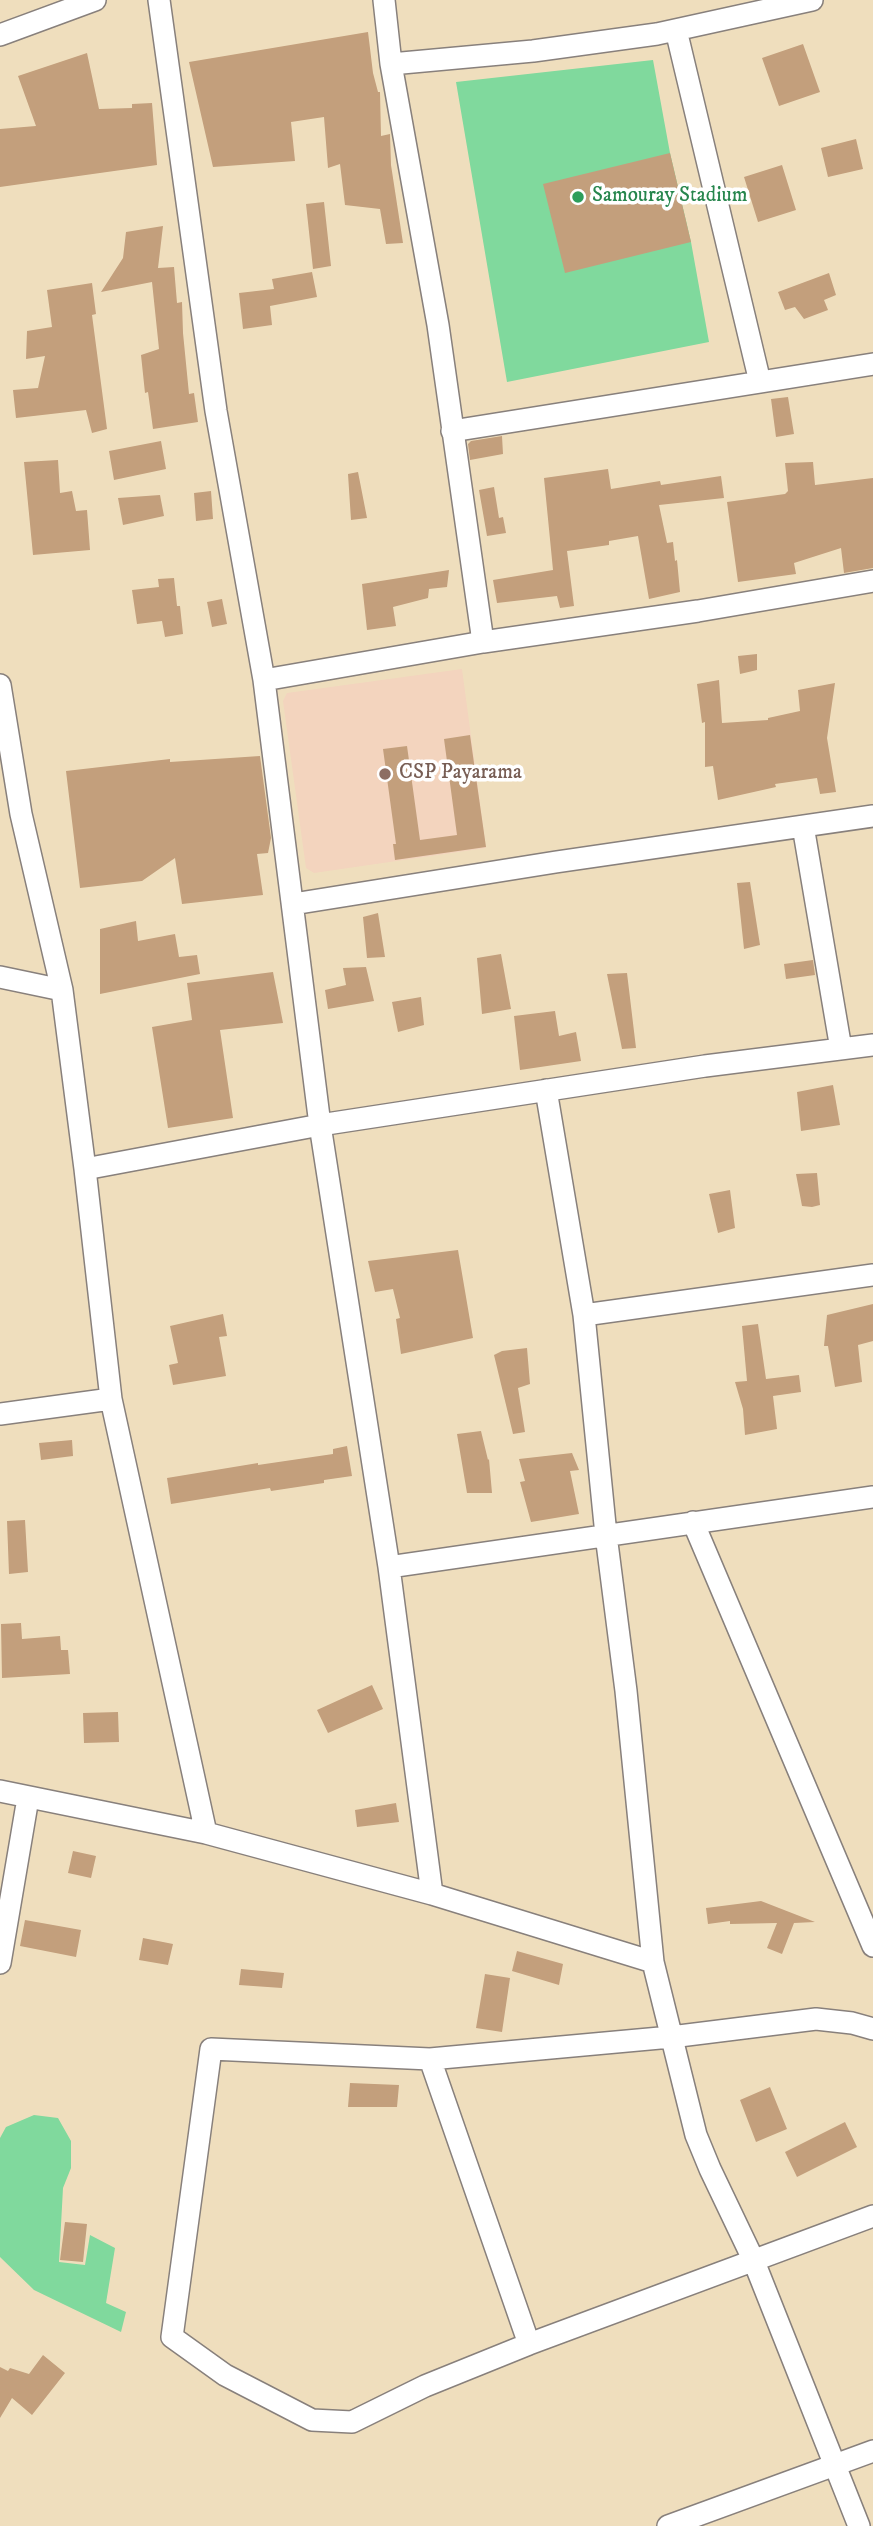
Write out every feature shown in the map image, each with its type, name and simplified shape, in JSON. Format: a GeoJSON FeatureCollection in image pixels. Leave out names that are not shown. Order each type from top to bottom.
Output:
{"type":"FeatureCollection","features":[{"type":"Feature","properties":{"kind":"street"},"geometry":{"type":"LineString","coordinates":[[0,35],[95,0]]}},
{"type":"Feature","properties":{"kind":"street"},"geometry":{"type":"LineString","coordinates":[[159,0],[216,411],[264,680],[320,1125],[389,1567],[432,1894]]}},
{"type":"Feature","properties":{"kind":"street"},"geometry":{"type":"LineString","coordinates":[[384,0],[391,64],[438,325],[483,642]]}},
{"type":"Feature","properties":{"kind":"street"},"geometry":{"type":"LineString","coordinates":[[391,64],[533,51],[676,30],[812,0]]}},
{"type":"Feature","properties":{"kind":"street"},"geometry":{"type":"LineString","coordinates":[[676,30],[760,382]]}},
{"type":"Feature","properties":{"kind":"street"},"geometry":{"type":"LineString","coordinates":[[452,431],[873,364]]}},
{"type":"Feature","properties":{"kind":"street"},"geometry":{"type":"LineString","coordinates":[[264,680],[483,642],[698,611],[873,581]]}},
{"type":"Feature","properties":{"kind":"street"},"geometry":{"type":"LineString","coordinates":[[0,685],[3,735],[62,990],[111,1399],[206,1833]]}},
{"type":"Feature","properties":{"kind":"street"},"geometry":{"type":"LineString","coordinates":[[293,904],[873,816]]}},
{"type":"Feature","properties":{"kind":"street"},"geometry":{"type":"LineString","coordinates":[[803,826],[841,1049]]}},
{"type":"Feature","properties":{"kind":"street"},"geometry":{"type":"LineString","coordinates":[[0,977],[62,990]]}},
{"type":"Feature","properties":{"kind":"street"},"geometry":{"type":"LineString","coordinates":[[85,1169],[320,1125],[705,1066],[873,1045]]}},
{"type":"Feature","properties":{"kind":"street"},"geometry":{"type":"LineString","coordinates":[[546,1090],[584,1315],[653,1962],[696,2135],[753,2259],[859,2526]]}},
{"type":"Feature","properties":{"kind":"street"},"geometry":{"type":"LineString","coordinates":[[584,1315],[873,1275]]}},
{"type":"Feature","properties":{"kind":"street"},"geometry":{"type":"LineString","coordinates":[[0,1414],[111,1399]]}},
{"type":"Feature","properties":{"kind":"street"},"geometry":{"type":"LineString","coordinates":[[389,1567],[873,1496]]}},
{"type":"Feature","properties":{"kind":"street"},"geometry":{"type":"LineString","coordinates":[[693,1522],[873,1946]]}},
{"type":"Feature","properties":{"kind":"street"},"geometry":{"type":"LineString","coordinates":[[0,1791],[206,1833],[432,1894],[653,1962]]}},
{"type":"Feature","properties":{"kind":"street"},"geometry":{"type":"LineString","coordinates":[[0,1963],[28,1798]]}},
{"type":"Feature","properties":{"kind":"street"},"geometry":{"type":"LineString","coordinates":[[873,2029],[852,2023],[816,2019],[671,2037],[430,2059],[211,2049],[172,2337],[225,2375],[313,2420],[352,2422],[425,2386],[529,2344],[873,2216]]}},
{"type":"Feature","properties":{"kind":"street"},"geometry":{"type":"LineString","coordinates":[[430,2059],[529,2344]]}},
{"type":"Feature","properties":{"kind":"street"},"geometry":{"type":"LineString","coordinates":[[668,2526],[873,2451]]}},
{"type":"Feature","properties":{"kind":"shaded area","name":"CSP Payarama"},"geometry":{"type":"Polygon","coordinates":[[[462,669],[486,848],[314,873],[306,868],[283,701],[287,693],[462,669]]]}},
{"type":"Feature","properties":{"kind":"green space","name":"Samouray Stadium"},"geometry":{"type":"Polygon","coordinates":[[[653,60],[709,342],[507,382],[456,82],[653,60]]]}},
{"type":"Feature","properties":{"kind":"green space"},"geometry":{"type":"Polygon","coordinates":[[[34,2115],[58,2118],[71,2141],[71,2168],[63,2188],[59,2262],[85,2265],[90,2235],[115,2248],[106,2303],[126,2312],[121,2332],[34,2290],[0,2257],[0,2138],[6,2127],[34,2115]]]}},
{"type":"Feature","properties":{"kind":"building"},"geometry":{"type":"Polygon","coordinates":[[[368,32],[373,73],[380,92],[381,136],[390,134],[391,165],[403,243],[386,244],[380,209],[345,205],[340,164],[328,168],[324,117],[291,122],[295,161],[213,167],[189,62],[368,32]]]}},
{"type":"Feature","properties":{"kind":"building"},"geometry":{"type":"Polygon","coordinates":[[[803,44],[820,92],[779,106],[762,58],[803,44]]]}},
{"type":"Feature","properties":{"kind":"building"},"geometry":{"type":"Polygon","coordinates":[[[87,53],[99,109],[132,108],[132,104],[152,103],[157,165],[0,187],[0,129],[36,126],[18,76],[87,53]]]}},
{"type":"Feature","properties":{"kind":"building"},"geometry":{"type":"Polygon","coordinates":[[[856,139],[863,169],[828,177],[821,148],[856,139]]]}},
{"type":"Feature","properties":{"kind":"building"},"geometry":{"type":"Polygon","coordinates":[[[670,153],[691,242],[565,273],[543,184],[670,153]]]}},
{"type":"Feature","properties":{"kind":"building"},"geometry":{"type":"Polygon","coordinates":[[[782,165],[796,210],[758,222],[744,177],[782,165]]]}},
{"type":"Feature","properties":{"kind":"building"},"geometry":{"type":"Polygon","coordinates":[[[324,202],[331,266],[313,269],[306,204],[324,202]]]}},
{"type":"Feature","properties":{"kind":"building"},"geometry":{"type":"Polygon","coordinates":[[[163,226],[158,268],[174,267],[177,303],[182,302],[189,394],[194,393],[198,422],[153,429],[148,392],[145,393],[141,355],[159,349],[152,282],[101,292],[123,258],[126,232],[163,226]]]}},
{"type":"Feature","properties":{"kind":"building"},"geometry":{"type":"Polygon","coordinates":[[[312,272],[317,297],[270,306],[272,325],[243,329],[239,293],[274,289],[272,279],[312,272]]]}},
{"type":"Feature","properties":{"kind":"building"},"geometry":{"type":"Polygon","coordinates":[[[829,273],[836,295],[824,300],[828,310],[804,319],[795,307],[785,310],[778,292],[829,273]]]}},
{"type":"Feature","properties":{"kind":"building"},"geometry":{"type":"Polygon","coordinates":[[[92,283],[96,314],[92,315],[107,429],[92,433],[86,410],[16,418],[13,390],[38,388],[45,356],[26,359],[27,331],[52,327],[47,290],[92,283]]]}},
{"type":"Feature","properties":{"kind":"building"},"geometry":{"type":"Polygon","coordinates":[[[788,397],[794,434],[776,437],[771,399],[788,397]]]}},
{"type":"Feature","properties":{"kind":"building"},"geometry":{"type":"Polygon","coordinates":[[[502,436],[503,454],[470,460],[468,444],[471,441],[502,436]]]}},
{"type":"Feature","properties":{"kind":"building"},"geometry":{"type":"Polygon","coordinates":[[[161,441],[166,469],[114,480],[109,451],[161,441]]]}},
{"type":"Feature","properties":{"kind":"building"},"geometry":{"type":"Polygon","coordinates":[[[58,460],[60,493],[72,491],[76,511],[87,510],[90,550],[33,555],[24,462],[58,460]]]}},
{"type":"Feature","properties":{"kind":"building"},"geometry":{"type":"Polygon","coordinates":[[[813,462],[815,485],[873,478],[873,568],[844,573],[841,548],[794,563],[796,574],[738,582],[727,502],[785,494],[788,491],[785,463],[813,462]]]}},
{"type":"Feature","properties":{"kind":"building"},"geometry":{"type":"Polygon","coordinates":[[[608,469],[611,489],[660,481],[661,485],[721,476],[724,498],[659,505],[667,543],[673,542],[680,592],[649,599],[638,536],[609,541],[609,545],[567,551],[574,606],[560,608],[557,596],[497,603],[493,580],[553,570],[544,478],[608,469]]]}},
{"type":"Feature","properties":{"kind":"building"},"geometry":{"type":"Polygon","coordinates":[[[358,472],[367,518],[351,520],[348,474],[358,472]]]}},
{"type":"Feature","properties":{"kind":"building"},"geometry":{"type":"Polygon","coordinates":[[[494,487],[499,518],[503,517],[506,533],[487,536],[479,490],[494,487]]]}},
{"type":"Feature","properties":{"kind":"building"},"geometry":{"type":"Polygon","coordinates":[[[211,491],[213,519],[196,521],[194,493],[211,491]]]}},
{"type":"Feature","properties":{"kind":"building"},"geometry":{"type":"Polygon","coordinates":[[[160,495],[164,516],[123,525],[118,498],[160,495]]]}},
{"type":"Feature","properties":{"kind":"building"},"geometry":{"type":"Polygon","coordinates":[[[449,570],[447,587],[429,589],[428,598],[393,607],[396,626],[367,630],[362,584],[449,570]]]}},
{"type":"Feature","properties":{"kind":"building"},"geometry":{"type":"Polygon","coordinates":[[[174,578],[183,634],[165,637],[162,621],[137,624],[132,590],[159,587],[158,579],[174,578]]]}},
{"type":"Feature","properties":{"kind":"building"},"geometry":{"type":"Polygon","coordinates":[[[222,599],[227,624],[212,627],[207,602],[222,599]]]}},
{"type":"Feature","properties":{"kind":"building"},"geometry":{"type":"Polygon","coordinates":[[[757,654],[757,670],[740,674],[738,656],[757,654]]]}},
{"type":"Feature","properties":{"kind":"building"},"geometry":{"type":"Polygon","coordinates":[[[719,680],[722,723],[768,720],[800,711],[798,690],[835,683],[827,738],[836,792],[820,794],[817,778],[775,784],[776,787],[718,800],[713,766],[705,767],[705,722],[702,723],[697,684],[719,680]]]}},
{"type":"Feature","properties":{"kind":"building"},"geometry":{"type":"Polygon","coordinates":[[[470,735],[486,847],[395,860],[393,844],[396,844],[383,749],[407,746],[420,840],[457,835],[444,739],[470,735]]]}},
{"type":"Feature","properties":{"kind":"building"},"geometry":{"type":"Polygon","coordinates":[[[260,756],[271,838],[268,853],[257,854],[263,895],[182,904],[175,858],[142,881],[80,888],[66,771],[170,759],[170,762],[260,756]]]}},
{"type":"Feature","properties":{"kind":"building"},"geometry":{"type":"Polygon","coordinates":[[[750,882],[760,945],[744,949],[737,883],[750,882]]]}},
{"type":"Feature","properties":{"kind":"building"},"geometry":{"type":"Polygon","coordinates":[[[378,913],[385,957],[367,958],[363,917],[378,913]]]}},
{"type":"Feature","properties":{"kind":"building"},"geometry":{"type":"Polygon","coordinates":[[[136,921],[138,941],[175,934],[179,957],[197,955],[200,974],[100,994],[100,929],[136,921]]]}},
{"type":"Feature","properties":{"kind":"building"},"geometry":{"type":"Polygon","coordinates":[[[501,954],[511,1009],[482,1014],[477,958],[501,954]]]}},
{"type":"Feature","properties":{"kind":"building"},"geometry":{"type":"Polygon","coordinates":[[[813,960],[815,975],[786,979],[784,964],[813,960]]]}},
{"type":"Feature","properties":{"kind":"building"},"geometry":{"type":"Polygon","coordinates":[[[366,967],[374,1001],[328,1009],[325,990],[346,985],[343,968],[366,967]]]}},
{"type":"Feature","properties":{"kind":"building"},"geometry":{"type":"Polygon","coordinates":[[[273,972],[283,1023],[220,1030],[233,1118],[168,1128],[152,1027],[192,1020],[187,983],[273,972]]]}},
{"type":"Feature","properties":{"kind":"building"},"geometry":{"type":"Polygon","coordinates":[[[627,973],[636,1048],[622,1049],[607,974],[627,973]]]}},
{"type":"Feature","properties":{"kind":"building"},"geometry":{"type":"Polygon","coordinates":[[[421,997],[424,1025],[398,1032],[392,1002],[421,997]]]}},
{"type":"Feature","properties":{"kind":"building"},"geometry":{"type":"Polygon","coordinates":[[[555,1011],[559,1036],[576,1032],[581,1061],[520,1070],[514,1016],[555,1011]]]}},
{"type":"Feature","properties":{"kind":"building"},"geometry":{"type":"Polygon","coordinates":[[[833,1085],[840,1125],[801,1131],[797,1092],[833,1085]]]}},
{"type":"Feature","properties":{"kind":"building"},"geometry":{"type":"Polygon","coordinates":[[[817,1173],[820,1205],[802,1206],[796,1174],[817,1173]]]}},
{"type":"Feature","properties":{"kind":"building"},"geometry":{"type":"Polygon","coordinates":[[[730,1190],[735,1228],[718,1233],[709,1194],[730,1190]]]}},
{"type":"Feature","properties":{"kind":"building"},"geometry":{"type":"Polygon","coordinates":[[[458,1250],[473,1338],[401,1354],[396,1319],[400,1318],[393,1289],[375,1292],[368,1261],[458,1250]]]}},
{"type":"Feature","properties":{"kind":"building"},"geometry":{"type":"Polygon","coordinates":[[[873,1304],[873,1341],[858,1345],[862,1382],[835,1387],[828,1346],[824,1346],[827,1315],[873,1304]]]}},
{"type":"Feature","properties":{"kind":"building"},"geometry":{"type":"Polygon","coordinates":[[[223,1314],[227,1336],[219,1337],[226,1376],[173,1385],[169,1365],[178,1363],[170,1326],[223,1314]]]}},
{"type":"Feature","properties":{"kind":"building"},"geometry":{"type":"Polygon","coordinates":[[[758,1324],[766,1379],[799,1375],[801,1392],[773,1396],[777,1429],[745,1435],[743,1409],[735,1382],[747,1381],[742,1326],[758,1324]]]}},
{"type":"Feature","properties":{"kind":"building"},"geometry":{"type":"Polygon","coordinates":[[[527,1348],[530,1384],[518,1388],[525,1432],[513,1434],[494,1355],[502,1351],[527,1348]]]}},
{"type":"Feature","properties":{"kind":"building"},"geometry":{"type":"Polygon","coordinates":[[[481,1431],[489,1459],[492,1493],[467,1493],[457,1434],[481,1431]]]}},
{"type":"Feature","properties":{"kind":"building"},"geometry":{"type":"Polygon","coordinates":[[[72,1440],[73,1456],[41,1460],[39,1443],[72,1440]]]}},
{"type":"Feature","properties":{"kind":"building"},"geometry":{"type":"Polygon","coordinates":[[[347,1446],[352,1476],[324,1480],[324,1483],[271,1491],[270,1488],[171,1504],[167,1478],[333,1454],[333,1449],[347,1446]]]}},
{"type":"Feature","properties":{"kind":"building"},"geometry":{"type":"Polygon","coordinates":[[[572,1453],[579,1470],[570,1471],[579,1514],[531,1522],[520,1482],[525,1481],[519,1459],[572,1453]]]}},
{"type":"Feature","properties":{"kind":"building"},"geometry":{"type":"Polygon","coordinates":[[[25,1520],[28,1572],[9,1574],[7,1521],[25,1520]]]}},
{"type":"Feature","properties":{"kind":"building"},"geometry":{"type":"Polygon","coordinates":[[[21,1623],[22,1639],[60,1636],[61,1650],[68,1650],[70,1674],[2,1678],[1,1624],[21,1623]]]}},
{"type":"Feature","properties":{"kind":"building"},"geometry":{"type":"Polygon","coordinates":[[[372,1685],[383,1709],[328,1733],[317,1710],[372,1685]]]}},
{"type":"Feature","properties":{"kind":"building"},"geometry":{"type":"Polygon","coordinates":[[[118,1712],[119,1742],[84,1743],[83,1713],[118,1712]]]}},
{"type":"Feature","properties":{"kind":"building"},"geometry":{"type":"Polygon","coordinates":[[[396,1803],[399,1822],[357,1827],[355,1810],[396,1803]]]}},
{"type":"Feature","properties":{"kind":"building"},"geometry":{"type":"Polygon","coordinates":[[[73,1851],[96,1856],[91,1878],[68,1873],[73,1851]]]}},
{"type":"Feature","properties":{"kind":"building"},"geometry":{"type":"Polygon","coordinates":[[[761,1901],[815,1922],[794,1923],[782,1954],[767,1948],[777,1923],[730,1924],[730,1921],[708,1924],[706,1908],[761,1901]]]}},
{"type":"Feature","properties":{"kind":"building"},"geometry":{"type":"Polygon","coordinates":[[[25,1920],[81,1930],[76,1957],[20,1946],[25,1920]]]}},
{"type":"Feature","properties":{"kind":"building"},"geometry":{"type":"Polygon","coordinates":[[[143,1938],[173,1944],[168,1965],[139,1960],[143,1938]]]}},
{"type":"Feature","properties":{"kind":"building"},"geometry":{"type":"Polygon","coordinates":[[[517,1951],[563,1964],[559,1985],[512,1971],[517,1951]]]}},
{"type":"Feature","properties":{"kind":"building"},"geometry":{"type":"Polygon","coordinates":[[[241,1969],[284,1973],[282,1988],[239,1985],[241,1969]]]}},
{"type":"Feature","properties":{"kind":"building"},"geometry":{"type":"Polygon","coordinates":[[[485,1974],[510,1978],[502,2032],[476,2028],[485,1974]]]}},
{"type":"Feature","properties":{"kind":"building"},"geometry":{"type":"Polygon","coordinates":[[[350,2083],[399,2085],[397,2107],[348,2107],[350,2083]]]}},
{"type":"Feature","properties":{"kind":"building"},"geometry":{"type":"Polygon","coordinates":[[[770,2087],[787,2129],[756,2142],[740,2100],[770,2087]]]}},
{"type":"Feature","properties":{"kind":"building"},"geometry":{"type":"Polygon","coordinates":[[[845,2122],[857,2147],[797,2177],[785,2152],[845,2122]]]}},
{"type":"Feature","properties":{"kind":"building"},"geometry":{"type":"Polygon","coordinates":[[[65,2222],[87,2224],[83,2262],[60,2260],[65,2222]]]}},
{"type":"Feature","properties":{"kind":"building"},"geometry":{"type":"Polygon","coordinates":[[[43,2355],[65,2373],[32,2415],[12,2398],[0,2418],[0,2367],[29,2374],[43,2355]]]}},
{"type":"Feature","properties":{"kind":"place","name":"Samouray Stadium"},"geometry":{"type":"Point","coordinates":[578,197]}},
{"type":"Feature","properties":{"kind":"place","name":"CSP Payarama"},"geometry":{"type":"Point","coordinates":[385,774]}}]}
